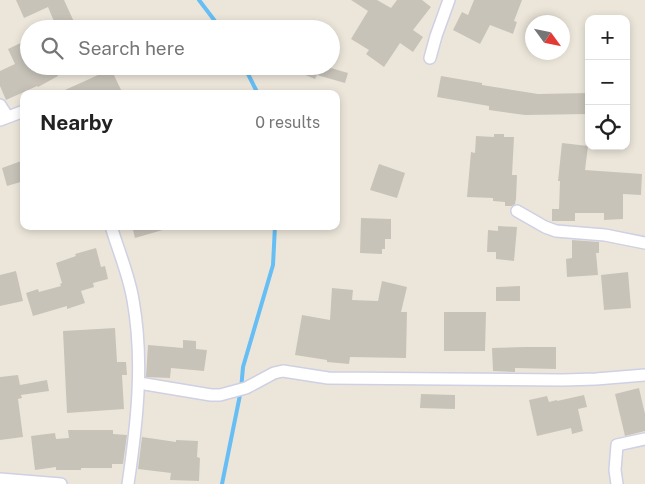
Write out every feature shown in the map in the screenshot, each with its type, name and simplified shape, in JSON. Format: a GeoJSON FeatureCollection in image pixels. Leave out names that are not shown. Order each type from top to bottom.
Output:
{"type":"FeatureCollection","features":[{"type":"Feature","properties":{"kind":"street"},"geometry":{"type":"LineString","coordinates":[[430,58],[450,0]]}},
{"type":"Feature","properties":{"kind":"street"},"geometry":{"type":"LineString","coordinates":[[0,105],[3,118],[20,112]]}},
{"type":"Feature","properties":{"kind":"street"},"geometry":{"type":"LineString","coordinates":[[518,211],[545,227],[556,231],[605,235],[645,243]]}},
{"type":"Feature","properties":{"kind":"street"},"geometry":{"type":"LineString","coordinates":[[111,230],[133,298],[137,326],[139,382],[137,419],[128,484]]}},
{"type":"Feature","properties":{"kind":"street"},"geometry":{"type":"LineString","coordinates":[[139,382],[211,395],[246,388],[274,372],[283,371],[328,378],[563,380],[645,375]]}},
{"type":"Feature","properties":{"kind":"street"},"geometry":{"type":"LineString","coordinates":[[617,484],[615,470],[617,445],[645,438]]}},
{"type":"Feature","properties":{"kind":"street"},"geometry":{"type":"LineString","coordinates":[[0,478],[61,484]]}},
{"type":"Feature","properties":{"kind":"building"},"geometry":{"type":"Polygon","coordinates":[[[16,0],[64,0],[73,20],[53,20],[48,7],[24,18],[16,0]]]}},
{"type":"Feature","properties":{"kind":"building"},"geometry":{"type":"Polygon","coordinates":[[[351,0],[377,0],[391,8],[397,0],[422,0],[431,7],[413,30],[423,37],[413,52],[400,43],[384,67],[366,54],[369,50],[351,39],[368,11],[351,0]]]}},
{"type":"Feature","properties":{"kind":"building"},"geometry":{"type":"Polygon","coordinates":[[[474,0],[522,0],[514,21],[517,22],[513,34],[490,25],[480,44],[453,30],[462,12],[468,15],[474,0]]]}},
{"type":"Feature","properties":{"kind":"building"},"geometry":{"type":"Polygon","coordinates":[[[20,43],[20,75],[58,76],[38,87],[20,90],[20,94],[6,100],[0,86],[0,71],[15,64],[8,49],[20,43]]]}},
{"type":"Feature","properties":{"kind":"building"},"geometry":{"type":"Polygon","coordinates":[[[340,71],[348,73],[345,83],[317,75],[340,75],[340,71]]]}},
{"type":"Feature","properties":{"kind":"building"},"geometry":{"type":"Polygon","coordinates":[[[98,75],[114,75],[121,90],[65,90],[98,75]]]}},
{"type":"Feature","properties":{"kind":"building"},"geometry":{"type":"Polygon","coordinates":[[[305,75],[317,75],[315,79],[305,75]]]}},
{"type":"Feature","properties":{"kind":"building"},"geometry":{"type":"Polygon","coordinates":[[[441,76],[538,94],[585,93],[585,114],[525,115],[489,110],[489,106],[437,97],[441,76]]]}},
{"type":"Feature","properties":{"kind":"building"},"geometry":{"type":"Polygon","coordinates":[[[494,134],[514,137],[512,175],[517,175],[516,199],[515,204],[512,206],[505,206],[505,202],[493,201],[493,198],[467,197],[471,152],[475,153],[476,136],[494,137],[494,134]]]}},
{"type":"Feature","properties":{"kind":"building"},"geometry":{"type":"Polygon","coordinates":[[[562,143],[585,146],[585,150],[588,150],[585,170],[642,174],[641,195],[623,194],[623,219],[604,220],[604,213],[575,213],[575,221],[552,221],[552,209],[559,209],[560,181],[558,181],[562,143]]]}},
{"type":"Feature","properties":{"kind":"building"},"geometry":{"type":"Polygon","coordinates":[[[20,161],[20,182],[7,186],[2,168],[20,161]]]}},
{"type":"Feature","properties":{"kind":"building"},"geometry":{"type":"Polygon","coordinates":[[[379,164],[405,173],[397,198],[370,190],[379,164]]]}},
{"type":"Feature","properties":{"kind":"building"},"geometry":{"type":"Polygon","coordinates":[[[361,218],[391,219],[391,239],[385,239],[385,249],[382,249],[382,254],[360,253],[361,218]]]}},
{"type":"Feature","properties":{"kind":"building"},"geometry":{"type":"Polygon","coordinates":[[[498,226],[517,227],[514,261],[496,259],[496,252],[487,252],[488,230],[498,231],[498,226]]]}},
{"type":"Feature","properties":{"kind":"building"},"geometry":{"type":"Polygon","coordinates":[[[133,230],[163,230],[135,238],[133,230]]]}},
{"type":"Feature","properties":{"kind":"building"},"geometry":{"type":"Polygon","coordinates":[[[572,240],[599,242],[599,253],[596,253],[598,275],[567,277],[566,259],[572,258],[572,240]]]}},
{"type":"Feature","properties":{"kind":"building"},"geometry":{"type":"Polygon","coordinates":[[[96,248],[101,267],[105,266],[108,279],[93,283],[94,287],[81,291],[85,303],[33,316],[26,293],[38,289],[39,292],[61,286],[60,284],[62,283],[56,263],[76,256],[75,254],[96,248]]]}},
{"type":"Feature","properties":{"kind":"building"},"geometry":{"type":"Polygon","coordinates":[[[16,271],[23,301],[0,306],[0,275],[16,271]]]}},
{"type":"Feature","properties":{"kind":"building"},"geometry":{"type":"Polygon","coordinates":[[[628,272],[631,308],[604,310],[601,275],[628,272]]]}},
{"type":"Feature","properties":{"kind":"building"},"geometry":{"type":"Polygon","coordinates":[[[382,281],[407,287],[401,312],[407,312],[406,358],[350,357],[349,364],[327,362],[327,360],[295,355],[302,315],[330,320],[332,288],[353,290],[352,300],[378,301],[382,281]]]}},
{"type":"Feature","properties":{"kind":"building"},"geometry":{"type":"Polygon","coordinates":[[[520,286],[520,301],[496,301],[496,287],[520,286]]]}},
{"type":"Feature","properties":{"kind":"building"},"geometry":{"type":"Polygon","coordinates":[[[444,312],[486,312],[485,351],[444,351],[444,312]]]}},
{"type":"Feature","properties":{"kind":"building"},"geometry":{"type":"Polygon","coordinates":[[[115,328],[117,362],[126,362],[127,375],[122,375],[124,409],[67,413],[63,331],[115,328]]]}},
{"type":"Feature","properties":{"kind":"building"},"geometry":{"type":"Polygon","coordinates":[[[183,340],[196,341],[196,349],[207,350],[204,371],[171,368],[170,378],[146,377],[148,345],[183,348],[183,340]]]}},
{"type":"Feature","properties":{"kind":"building"},"geometry":{"type":"Polygon","coordinates":[[[556,347],[556,369],[515,368],[515,372],[493,371],[492,348],[556,347]]]}},
{"type":"Feature","properties":{"kind":"building"},"geometry":{"type":"Polygon","coordinates":[[[18,375],[20,385],[47,380],[49,391],[21,395],[22,398],[18,399],[23,437],[0,440],[0,377],[18,375]]]}},
{"type":"Feature","properties":{"kind":"building"},"geometry":{"type":"Polygon","coordinates":[[[639,388],[645,414],[645,431],[625,436],[615,394],[639,388]]]}},
{"type":"Feature","properties":{"kind":"building"},"geometry":{"type":"Polygon","coordinates":[[[421,394],[455,395],[455,409],[420,408],[421,394]]]}},
{"type":"Feature","properties":{"kind":"building"},"geometry":{"type":"Polygon","coordinates":[[[584,395],[587,407],[578,409],[583,431],[572,434],[571,428],[537,436],[529,400],[547,396],[549,402],[584,395]]]}},
{"type":"Feature","properties":{"kind":"building"},"geometry":{"type":"Polygon","coordinates":[[[68,430],[113,430],[113,434],[127,435],[123,464],[112,464],[112,468],[56,470],[56,467],[35,470],[31,436],[55,433],[56,439],[69,438],[68,430]]]}},
{"type":"Feature","properties":{"kind":"building"},"geometry":{"type":"Polygon","coordinates":[[[142,437],[176,442],[176,440],[198,441],[197,457],[200,458],[199,481],[170,480],[171,473],[138,469],[142,437]]]}},
{"type":"Feature","properties":{"kind":"waterway"},"geometry":{"type":"LineString","coordinates":[[199,0],[214,20]]}},
{"type":"Feature","properties":{"kind":"waterway"},"geometry":{"type":"LineString","coordinates":[[248,75],[256,90]]}},
{"type":"Feature","properties":{"kind":"waterway"},"geometry":{"type":"LineString","coordinates":[[222,484],[241,390],[243,367],[273,265],[275,230]]}}]}
